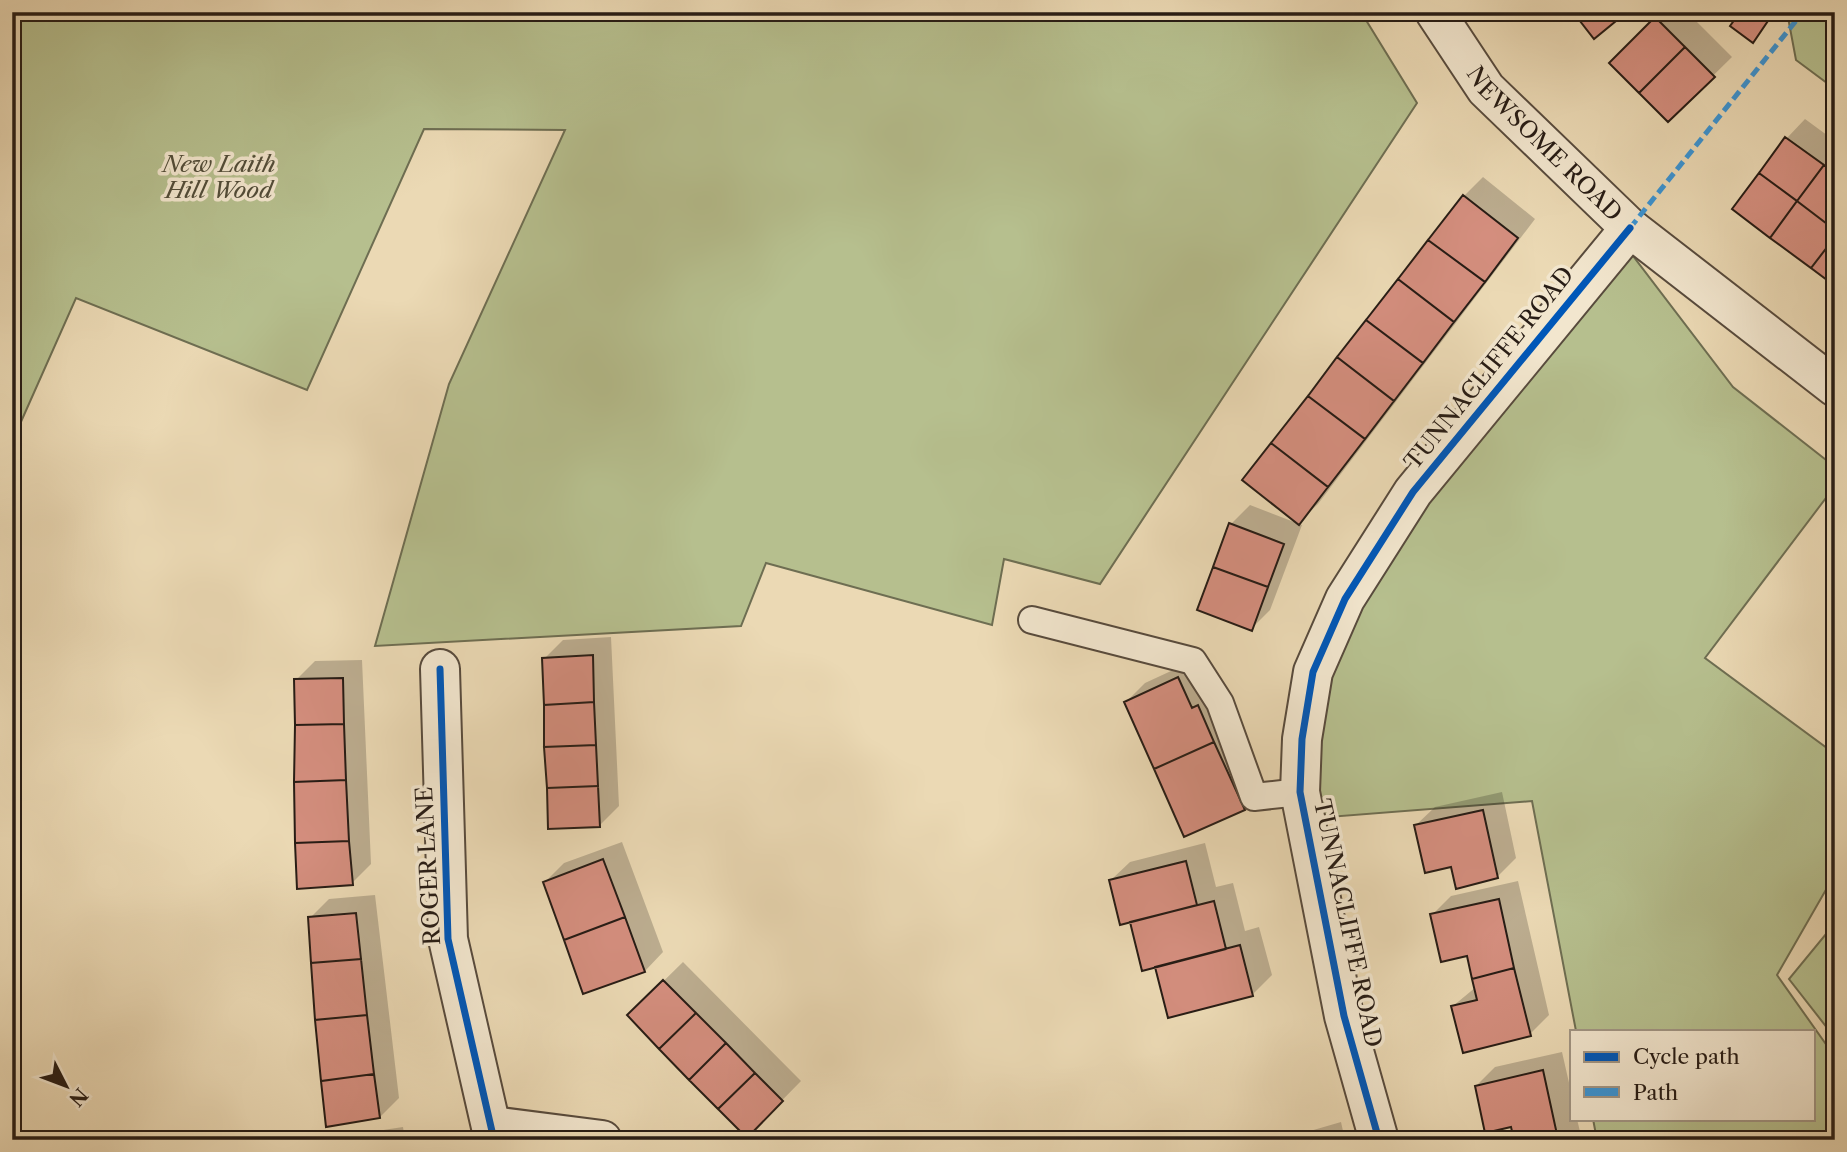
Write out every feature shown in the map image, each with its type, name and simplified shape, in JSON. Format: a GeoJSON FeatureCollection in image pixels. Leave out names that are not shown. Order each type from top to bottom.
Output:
{"type":"FeatureCollection","features":[{"type":"Feature","properties":{"kind":"street","name":"NEWSOME ROAD"},"geometry":{"type":"LineString","coordinates":[[1435,12],[1486,89],[1630,228],[1835,387]]}},
{"type":"Feature","properties":{"kind":"street","name":"TUNNACLIFFE ROAD"},"geometry":{"type":"LineString","coordinates":[[1379,1140],[1344,1016],[1300,792],[1302,738],[1313,672],[1345,599],[1413,492],[1630,228]]}},
{"type":"Feature","properties":{"kind":"street","name":"ROGER LANE"},"geometry":{"type":"LineString","coordinates":[[440,670],[448,939],[493,1133]]}},
{"type":"Feature","properties":{"kind":"street"},"geometry":{"type":"LineString","coordinates":[[493,1133],[602,1140]]}},
{"type":"Feature","properties":{"kind":"lane"},"geometry":{"type":"LineString","coordinates":[[1032,620],[1194,661],[1220,703],[1254,797],[1300,792]]}},
{"type":"Feature","properties":{"kind":"green space","name":"New Laith Hill Wood"},"geometry":{"type":"Polygon","coordinates":[[[12,12],[1361,12],[1417,103],[1100,584],[1004,559],[992,625],[766,563],[741,626],[375,646],[449,384],[565,130],[424,129],[307,390],[76,298],[12,442],[12,12]]]}},
{"type":"Feature","properties":{"kind":"green space"},"geometry":{"type":"Polygon","coordinates":[[[1787,12],[1835,12],[1835,89],[1796,60],[1787,12]]]}},
{"type":"Feature","properties":{"kind":"green space"},"geometry":{"type":"Polygon","coordinates":[[[1630,252],[1733,387],[1835,467],[1835,486],[1705,658],[1835,754],[1835,874],[1777,975],[1835,1057],[1835,1140],[1597,1140],[1593,1120],[1815,1120],[1815,1030],[1576,1030],[1532,801],[1316,818],[1325,683],[1361,606],[1431,493],[1630,252]]]}},
{"type":"Feature","properties":{"kind":"green space"},"geometry":{"type":"Polygon","coordinates":[[[1835,923],[1835,1038],[1789,979],[1835,923]]]}},
{"type":"Feature","properties":{"kind":"building"},"geometry":{"type":"Polygon","coordinates":[[[1573,12],[1627,12],[1594,39],[1573,12]]]}},
{"type":"Feature","properties":{"kind":"building"},"geometry":{"type":"Polygon","coordinates":[[[1740,12],[1774,12],[1753,43],[1730,26],[1740,12]]]}},
{"type":"Feature","properties":{"kind":"building"},"geometry":{"type":"Polygon","coordinates":[[[1655,17],[1685,47],[1639,93],[1609,63],[1655,17]]]}},
{"type":"Feature","properties":{"kind":"building"},"geometry":{"type":"Polygon","coordinates":[[[1685,47],[1715,77],[1668,122],[1639,93],[1685,47]]]}},
{"type":"Feature","properties":{"kind":"building"},"geometry":{"type":"Polygon","coordinates":[[[1785,137],[1824,165],[1797,201],[1759,173],[1785,137]]]}},
{"type":"Feature","properties":{"kind":"building"},"geometry":{"type":"Polygon","coordinates":[[[1824,165],[1835,173],[1835,230],[1797,201],[1824,165]]]}},
{"type":"Feature","properties":{"kind":"building"},"geometry":{"type":"Polygon","coordinates":[[[1759,173],[1797,201],[1770,238],[1732,209],[1759,173]]]}},
{"type":"Feature","properties":{"kind":"building"},"geometry":{"type":"Polygon","coordinates":[[[1463,195],[1518,238],[1485,282],[1428,240],[1463,195]]]}},
{"type":"Feature","properties":{"kind":"building"},"geometry":{"type":"Polygon","coordinates":[[[1797,201],[1835,230],[1835,237],[1811,268],[1770,238],[1797,201]]]}},
{"type":"Feature","properties":{"kind":"building"},"geometry":{"type":"Polygon","coordinates":[[[1835,237],[1835,286],[1811,268],[1835,237]]]}},
{"type":"Feature","properties":{"kind":"building"},"geometry":{"type":"Polygon","coordinates":[[[1428,240],[1485,282],[1454,322],[1398,279],[1428,240]]]}},
{"type":"Feature","properties":{"kind":"building"},"geometry":{"type":"Polygon","coordinates":[[[1398,279],[1454,322],[1423,363],[1366,320],[1398,279]]]}},
{"type":"Feature","properties":{"kind":"building"},"geometry":{"type":"Polygon","coordinates":[[[1366,320],[1423,363],[1394,401],[1337,357],[1366,320]]]}},
{"type":"Feature","properties":{"kind":"building"},"geometry":{"type":"Polygon","coordinates":[[[1337,357],[1394,401],[1365,439],[1308,396],[1337,357]]]}},
{"type":"Feature","properties":{"kind":"building"},"geometry":{"type":"Polygon","coordinates":[[[1308,396],[1365,439],[1328,487],[1271,443],[1308,396]]]}},
{"type":"Feature","properties":{"kind":"building"},"geometry":{"type":"Polygon","coordinates":[[[1271,443],[1328,487],[1299,525],[1242,480],[1271,443]]]}},
{"type":"Feature","properties":{"kind":"building"},"geometry":{"type":"Polygon","coordinates":[[[1229,523],[1284,544],[1268,587],[1213,567],[1229,523]]]}},
{"type":"Feature","properties":{"kind":"building"},"geometry":{"type":"Polygon","coordinates":[[[1213,567],[1268,587],[1252,631],[1197,610],[1213,567]]]}},
{"type":"Feature","properties":{"kind":"building"},"geometry":{"type":"Polygon","coordinates":[[[593,655],[594,702],[544,705],[542,658],[593,655]]]}},
{"type":"Feature","properties":{"kind":"building"},"geometry":{"type":"Polygon","coordinates":[[[1178,677],[1192,708],[1198,705],[1214,742],[1154,769],[1124,702],[1178,677]]]}},
{"type":"Feature","properties":{"kind":"building"},"geometry":{"type":"Polygon","coordinates":[[[343,678],[344,724],[295,725],[294,679],[343,678]]]}},
{"type":"Feature","properties":{"kind":"building"},"geometry":{"type":"Polygon","coordinates":[[[594,702],[596,745],[544,747],[544,705],[594,702]]]}},
{"type":"Feature","properties":{"kind":"building"},"geometry":{"type":"Polygon","coordinates":[[[344,724],[346,780],[294,782],[295,725],[344,724]]]}},
{"type":"Feature","properties":{"kind":"building"},"geometry":{"type":"Polygon","coordinates":[[[1214,742],[1245,810],[1184,837],[1154,769],[1214,742]]]}},
{"type":"Feature","properties":{"kind":"building"},"geometry":{"type":"Polygon","coordinates":[[[596,745],[598,786],[547,788],[544,747],[596,745]]]}},
{"type":"Feature","properties":{"kind":"building"},"geometry":{"type":"Polygon","coordinates":[[[346,780],[349,841],[295,843],[294,782],[346,780]]]}},
{"type":"Feature","properties":{"kind":"building"},"geometry":{"type":"Polygon","coordinates":[[[598,786],[600,827],[548,829],[547,788],[598,786]]]}},
{"type":"Feature","properties":{"kind":"building"},"geometry":{"type":"Polygon","coordinates":[[[1483,810],[1498,878],[1456,889],[1451,867],[1425,873],[1414,825],[1483,810]]]}},
{"type":"Feature","properties":{"kind":"building"},"geometry":{"type":"Polygon","coordinates":[[[349,841],[353,885],[297,889],[295,843],[349,841]]]}},
{"type":"Feature","properties":{"kind":"building"},"geometry":{"type":"Polygon","coordinates":[[[603,859],[625,917],[564,940],[543,882],[603,859]]]}},
{"type":"Feature","properties":{"kind":"building"},"geometry":{"type":"Polygon","coordinates":[[[1186,861],[1197,905],[1120,925],[1109,880],[1186,861]]]}},
{"type":"Feature","properties":{"kind":"building"},"geometry":{"type":"Polygon","coordinates":[[[1499,899],[1514,968],[1472,979],[1467,956],[1441,962],[1430,914],[1499,899]]]}},
{"type":"Feature","properties":{"kind":"building"},"geometry":{"type":"Polygon","coordinates":[[[1214,901],[1226,949],[1142,971],[1130,922],[1214,901]]]}},
{"type":"Feature","properties":{"kind":"building"},"geometry":{"type":"Polygon","coordinates":[[[356,913],[361,959],[311,963],[308,917],[356,913]]]}},
{"type":"Feature","properties":{"kind":"building"},"geometry":{"type":"Polygon","coordinates":[[[625,917],[645,972],[583,994],[564,940],[625,917]]]}},
{"type":"Feature","properties":{"kind":"building"},"geometry":{"type":"Polygon","coordinates":[[[1240,945],[1253,996],[1168,1018],[1155,967],[1240,945]]]}},
{"type":"Feature","properties":{"kind":"building"},"geometry":{"type":"Polygon","coordinates":[[[361,959],[367,1015],[315,1020],[311,963],[361,959]]]}},
{"type":"Feature","properties":{"kind":"building"},"geometry":{"type":"Polygon","coordinates":[[[1514,968],[1531,1036],[1463,1053],[1451,1006],[1477,1000],[1472,979],[1514,968]]]}},
{"type":"Feature","properties":{"kind":"building"},"geometry":{"type":"Polygon","coordinates":[[[663,980],[696,1013],[659,1049],[627,1015],[663,980]]]}},
{"type":"Feature","properties":{"kind":"building"},"geometry":{"type":"Polygon","coordinates":[[[696,1013],[726,1043],[689,1080],[659,1049],[696,1013]]]}},
{"type":"Feature","properties":{"kind":"building"},"geometry":{"type":"Polygon","coordinates":[[[367,1015],[374,1074],[321,1081],[315,1020],[367,1015]]]}},
{"type":"Feature","properties":{"kind":"building"},"geometry":{"type":"Polygon","coordinates":[[[726,1043],[755,1073],[718,1109],[689,1080],[726,1043]]]}},
{"type":"Feature","properties":{"kind":"building"},"geometry":{"type":"Polygon","coordinates":[[[1543,1070],[1558,1139],[1514,1140],[1511,1127],[1485,1133],[1475,1086],[1543,1070]]]}},
{"type":"Feature","properties":{"kind":"building"},"geometry":{"type":"Polygon","coordinates":[[[755,1073],[783,1101],[747,1138],[718,1109],[755,1073]]]}},
{"type":"Feature","properties":{"kind":"building"},"geometry":{"type":"Polygon","coordinates":[[[374,1074],[380,1118],[326,1127],[321,1081],[374,1074]]]}},
{"type":"Feature","properties":{"kind":"marked path"},"geometry":{"type":"LineString","coordinates":[[1630,228],[1803,12]]}},
{"type":"Feature","properties":{"kind":"cycle path"},"geometry":{"type":"LineString","coordinates":[[1379,1140],[1344,1016],[1300,792],[1302,739],[1313,672],[1345,599],[1413,492],[1630,228]]}},
{"type":"Feature","properties":{"kind":"cycle path"},"geometry":{"type":"LineString","coordinates":[[440,669],[448,939],[494,1140]]}}]}
